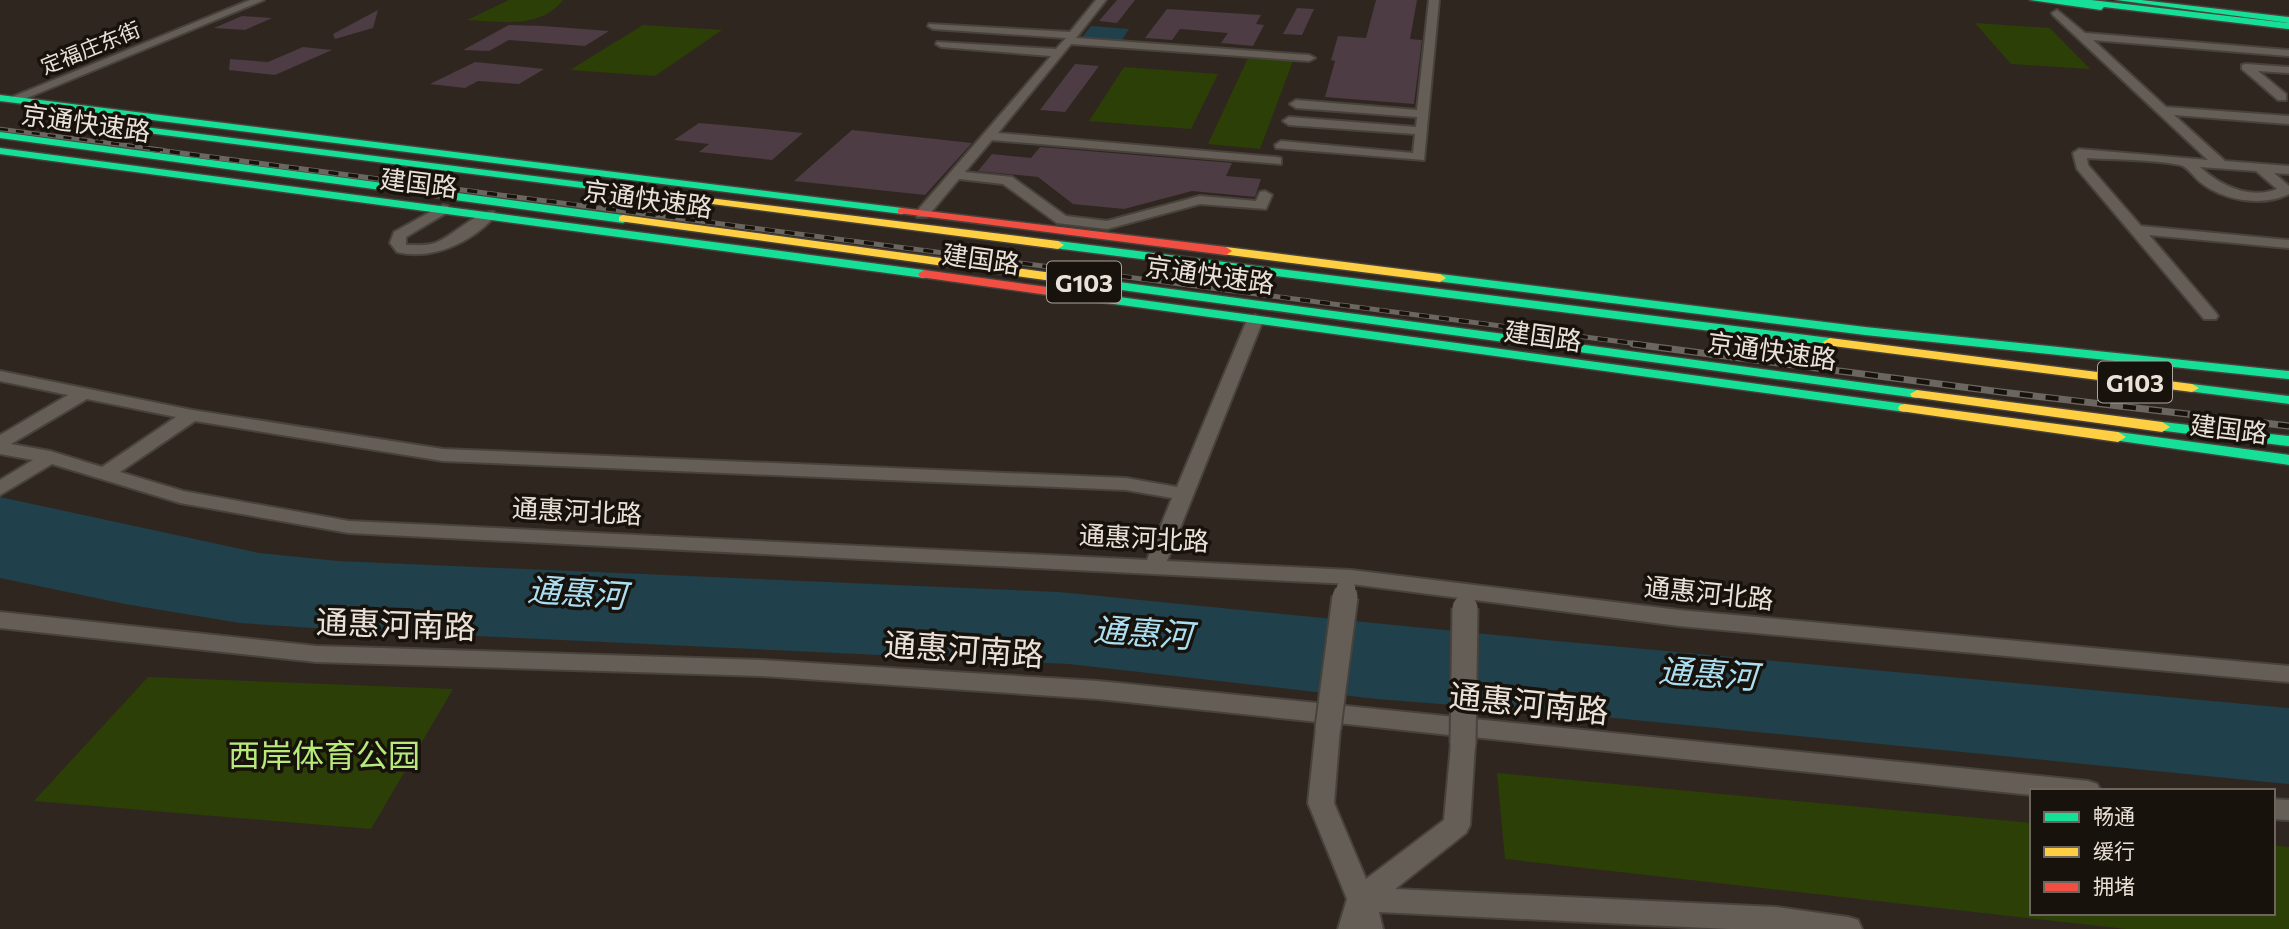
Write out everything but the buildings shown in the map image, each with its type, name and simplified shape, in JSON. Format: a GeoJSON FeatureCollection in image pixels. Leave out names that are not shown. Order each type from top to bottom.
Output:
{"type":"FeatureCollection","features":[{"type":"Feature","properties":{"kind":"main road"},"geometry":{"type":"LineString","coordinates":[[2034,0],[2289,25]]}},
{"type":"Feature","properties":{"kind":"main road"},"geometry":{"type":"LineString","coordinates":[[2070,0],[2289,25]]}},
{"type":"Feature","properties":{"kind":"main road"},"geometry":{"type":"LineString","coordinates":[[2091,0],[2289,25]]}},
{"type":"Feature","properties":{"kind":"main road"},"geometry":{"type":"LineString","coordinates":[[2120,0],[2150,2],[2289,25]]}},
{"type":"Feature","properties":{"kind":"main road","name":"建国路"},"geometry":{"type":"LineString","coordinates":[[6,98],[1865,331],[2289,375]]}},
{"type":"Feature","properties":{"kind":"main road","name":"京通快速路"},"geometry":{"type":"LineString","coordinates":[[0,111],[2289,400]]}},
{"type":"Feature","properties":{"kind":"main road","name":"京通快速路"},"geometry":{"type":"LineString","coordinates":[[0,135],[2289,443]]}},
{"type":"Feature","properties":{"kind":"main road","name":"建国路"},"geometry":{"type":"LineString","coordinates":[[0,151],[2289,460]]}},
{"type":"Feature","properties":{"kind":"main road"},"geometry":{"type":"LineString","coordinates":[[1982,363],[2289,390]]}},
{"type":"Feature","properties":{"kind":"street","name":"定福庄东街"},"geometry":{"type":"LineString","coordinates":[[6,98],[259,0]]}},
{"type":"Feature","properties":{"kind":"street"},"geometry":{"type":"LineString","coordinates":[[922,214],[1101,0]]}},
{"type":"Feature","properties":{"kind":"street"},"geometry":{"type":"LineString","coordinates":[[1281,145],[1419,157],[1434,0]]}},
{"type":"Feature","properties":{"kind":"street"},"geometry":{"type":"LineString","coordinates":[[2057,13],[2222,165]]}},
{"type":"Feature","properties":{"kind":"street"},"geometry":{"type":"LineString","coordinates":[[970,17],[1082,25]]}},
{"type":"Feature","properties":{"kind":"street"},"geometry":{"type":"LineString","coordinates":[[933,26],[1309,58]]}},
{"type":"Feature","properties":{"kind":"street"},"geometry":{"type":"LineString","coordinates":[[2082,36],[2289,53]]}},
{"type":"Feature","properties":{"kind":"street"},"geometry":{"type":"LineString","coordinates":[[941,44],[1059,53]]}},
{"type":"Feature","properties":{"kind":"street"},"geometry":{"type":"LineString","coordinates":[[2287,99],[2246,67],[2289,70]]}},
{"type":"Feature","properties":{"kind":"street"},"geometry":{"type":"LineString","coordinates":[[1296,104],[1422,114]]}},
{"type":"Feature","properties":{"kind":"street"},"geometry":{"type":"LineString","coordinates":[[2162,110],[2289,120]]}},
{"type":"Feature","properties":{"kind":"street"},"geometry":{"type":"LineString","coordinates":[[1289,121],[1420,131]]}},
{"type":"Feature","properties":{"kind":"street"},"geometry":{"type":"LineString","coordinates":[[989,136],[1276,160]]}},
{"type":"Feature","properties":{"kind":"street"},"geometry":{"type":"LineString","coordinates":[[2210,316],[2082,166],[2079,153],[2289,170]]}},
{"type":"Feature","properties":{"kind":"street"},"geometry":{"type":"LineString","coordinates":[[2187,162],[2210,183],[2236,194],[2275,197],[2286,190],[2260,168]]}},
{"type":"Feature","properties":{"kind":"street"},"geometry":{"type":"LineString","coordinates":[[956,175],[1007,180],[1062,220],[1107,225],[1200,200],[1261,206],[1265,195]]}},
{"type":"Feature","properties":{"kind":"street"},"geometry":{"type":"LineString","coordinates":[[443,209],[399,235],[397,243],[402,249],[437,248],[459,239],[489,215]]}},
{"type":"Feature","properties":{"kind":"street"},"geometry":{"type":"LineString","coordinates":[[2137,230],[2289,244]]}},
{"type":"Feature","properties":{"kind":"street"},"geometry":{"type":"LineString","coordinates":[[1155,565],[1255,320]]}},
{"type":"Feature","properties":{"kind":"street"},"geometry":{"type":"LineString","coordinates":[[0,376],[95,393],[192,415],[443,455],[1126,484],[1184,495]]}},
{"type":"Feature","properties":{"kind":"street"},"geometry":{"type":"LineString","coordinates":[[0,446],[85,393]]}},
{"type":"Feature","properties":{"kind":"street"},"geometry":{"type":"LineString","coordinates":[[104,474],[192,415]]}},
{"type":"Feature","properties":{"kind":"street","name":"通惠河北路"},"geometry":{"type":"LineString","coordinates":[[0,446],[50,457],[180,497],[349,527],[1155,565],[1348,583],[1465,599],[2289,674]]}},
{"type":"Feature","properties":{"kind":"street"},"geometry":{"type":"LineString","coordinates":[[0,489],[50,457]]}},
{"type":"Feature","properties":{"kind":"street"},"geometry":{"type":"LineString","coordinates":[[1348,583],[1328,728],[1321,803],[1361,899],[1370,929]]}},
{"type":"Feature","properties":{"kind":"street"},"geometry":{"type":"LineString","coordinates":[[1352,929],[1361,899],[1457,825],[1462,744],[1465,599]]}},
{"type":"Feature","properties":{"kind":"street","name":"通惠河南路"},"geometry":{"type":"LineString","coordinates":[[0,620],[316,654],[761,668],[1098,690],[2068,789]]}},
{"type":"Feature","properties":{"kind":"street"},"geometry":{"type":"LineString","coordinates":[[1361,899],[1848,929]]}},
{"type":"Feature","properties":{"kind":"green space"},"geometry":{"type":"Polygon","coordinates":[[[509,0],[563,0],[553,10],[531,20],[467,20],[509,0]]]}},
{"type":"Feature","properties":{"kind":"green space"},"geometry":{"type":"Polygon","coordinates":[[[1975,23],[2050,28],[2090,69],[2011,64],[1975,23]]]}},
{"type":"Feature","properties":{"kind":"green space"},"geometry":{"type":"Polygon","coordinates":[[[643,25],[722,30],[655,76],[570,70],[643,25]]]}},
{"type":"Feature","properties":{"kind":"green space"},"geometry":{"type":"Polygon","coordinates":[[[1248,58],[1293,61],[1260,149],[1208,144],[1248,58]]]}},
{"type":"Feature","properties":{"kind":"green space"},"geometry":{"type":"Polygon","coordinates":[[[1124,67],[1218,74],[1191,129],[1089,121],[1124,67]]]}},
{"type":"Feature","properties":{"kind":"green space","name":"西岸体育公园"},"geometry":{"type":"Polygon","coordinates":[[[148,677],[453,689],[371,829],[34,801],[148,677]]]}},
{"type":"Feature","properties":{"kind":"green space"},"geometry":{"type":"Polygon","coordinates":[[[1497,773],[2030,823],[2030,915],[2275,915],[2275,845],[2289,847],[2289,929],[2126,929],[1505,859],[1497,773]]]}},
{"type":"Feature","properties":{"kind":"water"},"geometry":{"type":"Polygon","coordinates":[[[1091,26],[1129,29],[1120,43],[1080,40],[1091,26]]]}},
{"type":"Feature","properties":{"kind":"water","name":"通惠河"},"geometry":{"type":"Polygon","coordinates":[[[0,497],[259,553],[338,561],[1059,592],[2289,708],[2289,784],[1594,716],[1377,699],[1069,664],[240,623],[125,604],[0,578],[0,497]]]}},
{"type":"Feature","properties":{"kind":"railway"},"geometry":{"type":"LineString","coordinates":[[0,129],[163,150]]}},
{"type":"Feature","properties":{"kind":"railway"},"geometry":{"type":"LineString","coordinates":[[150,149],[1646,345]]}},
{"type":"Feature","properties":{"kind":"railway"},"geometry":{"type":"LineString","coordinates":[[1633,344],[2289,426]]}},
{"type":"Feature","properties":{"kind":"traffic: fast"},"geometry":{"type":"LineString","coordinates":[[2034,0],[2101,8]]}},
{"type":"Feature","properties":{"kind":"traffic: fast"},"geometry":{"type":"LineString","coordinates":[[2070,0],[2289,26]]}},
{"type":"Feature","properties":{"kind":"traffic: fast"},"geometry":{"type":"LineString","coordinates":[[2120,0],[2289,20]]}},
{"type":"Feature","properties":{"kind":"traffic: fast"},"geometry":{"type":"LineString","coordinates":[[0,98],[902,211]]}},
{"type":"Feature","properties":{"kind":"traffic: fast"},"geometry":{"type":"LineString","coordinates":[[73,121],[693,199]]}},
{"type":"Feature","properties":{"kind":"traffic: fast"},"geometry":{"type":"LineString","coordinates":[[0,135],[623,219]]}},
{"type":"Feature","properties":{"kind":"traffic: fast"},"geometry":{"type":"LineString","coordinates":[[0,151],[924,274]]}},
{"type":"Feature","properties":{"kind":"traffic: fast"},"geometry":{"type":"LineString","coordinates":[[1058,245],[1830,342]]}},
{"type":"Feature","properties":{"kind":"traffic: fast"},"geometry":{"type":"LineString","coordinates":[[1440,278],[1865,331],[2289,375]]}},
{"type":"Feature","properties":{"kind":"traffic: fast"},"geometry":{"type":"LineString","coordinates":[[1067,279],[1917,394]]}},
{"type":"Feature","properties":{"kind":"traffic: fast"},"geometry":{"type":"LineString","coordinates":[[1097,298],[1905,408]]}},
{"type":"Feature","properties":{"kind":"traffic: fast"},"geometry":{"type":"LineString","coordinates":[[2192,388],[2289,400]]}},
{"type":"Feature","properties":{"kind":"traffic: fast"},"geometry":{"type":"LineString","coordinates":[[2162,427],[2289,441]]}},
{"type":"Feature","properties":{"kind":"traffic: fast"},"geometry":{"type":"LineString","coordinates":[[2118,437],[2289,460]]}},
{"type":"Feature","properties":{"kind":"traffic: slow"},"geometry":{"type":"LineString","coordinates":[[693,199],[1058,245]]}},
{"type":"Feature","properties":{"kind":"traffic: slow"},"geometry":{"type":"LineString","coordinates":[[623,219],[1067,279]]}},
{"type":"Feature","properties":{"kind":"traffic: slow"},"geometry":{"type":"LineString","coordinates":[[1226,251],[1440,278]]}},
{"type":"Feature","properties":{"kind":"traffic: slow"},"geometry":{"type":"LineString","coordinates":[[1830,342],[2192,388]]}},
{"type":"Feature","properties":{"kind":"traffic: slow"},"geometry":{"type":"LineString","coordinates":[[1917,394],[2162,427]]}},
{"type":"Feature","properties":{"kind":"traffic: slow"},"geometry":{"type":"LineString","coordinates":[[1905,408],[2118,437]]}},
{"type":"Feature","properties":{"kind":"traffic: jam"},"geometry":{"type":"LineString","coordinates":[[902,211],[1226,251]]}},
{"type":"Feature","properties":{"kind":"traffic: jam"},"geometry":{"type":"LineString","coordinates":[[924,274],[1097,298]]}}]}
